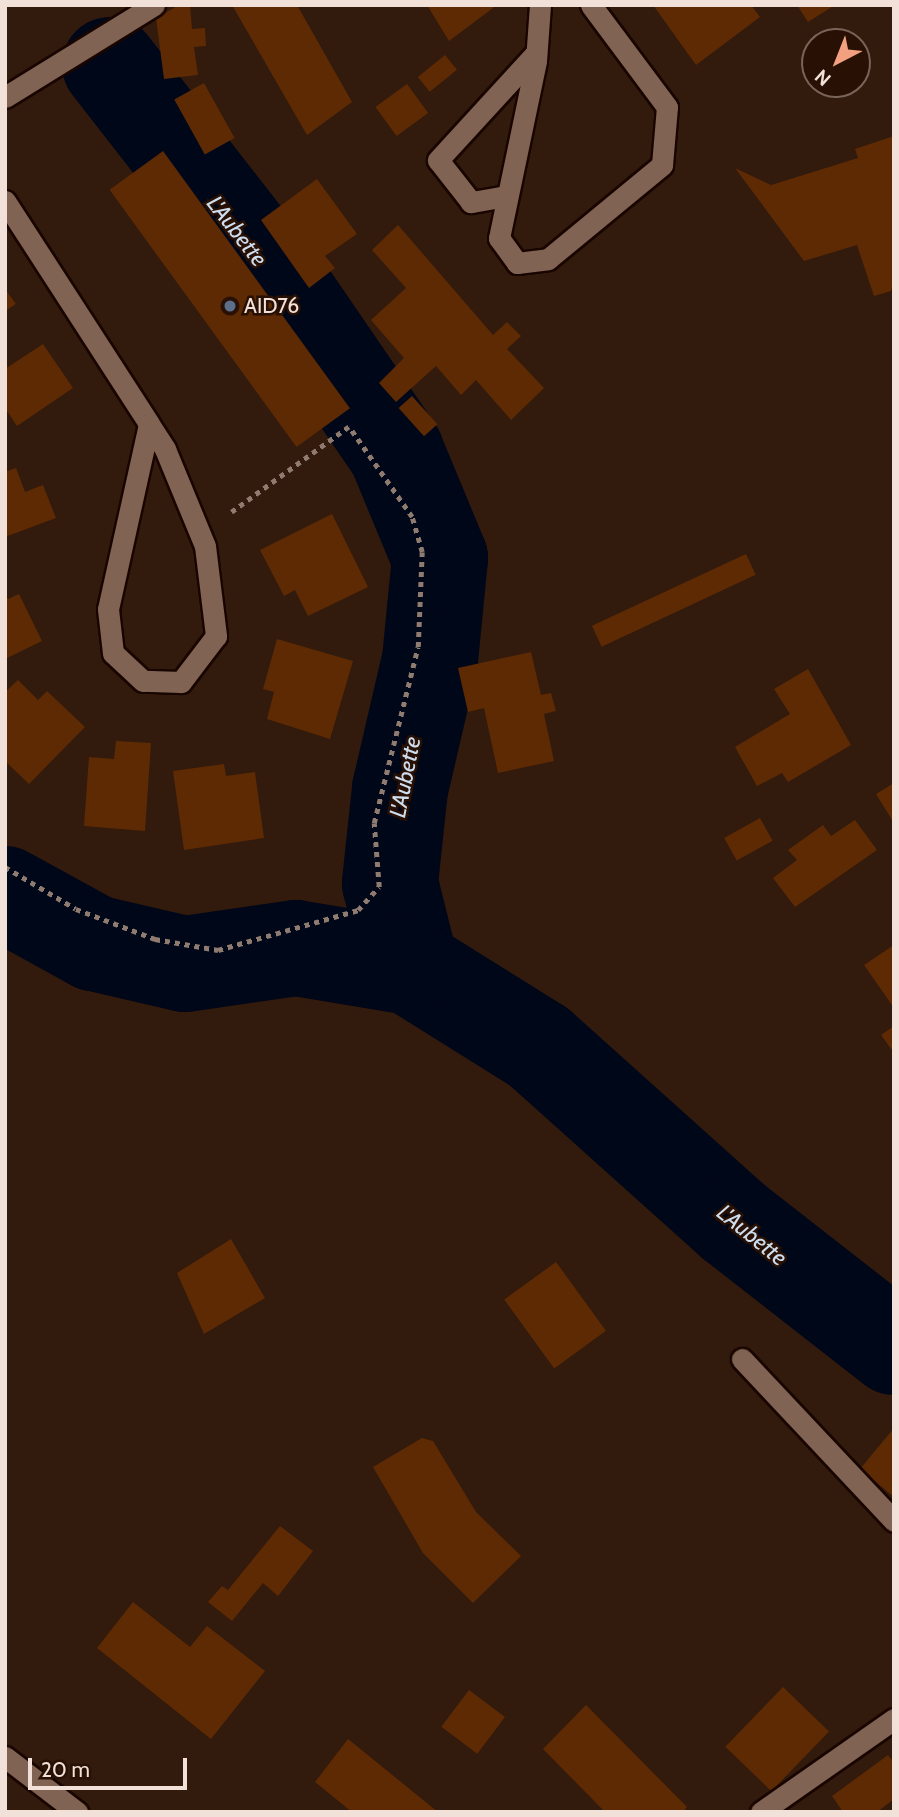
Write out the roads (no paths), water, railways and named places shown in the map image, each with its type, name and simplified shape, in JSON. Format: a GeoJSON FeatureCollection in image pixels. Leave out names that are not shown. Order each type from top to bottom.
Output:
{"type":"FeatureCollection","features":[{"type":"Feature","properties":{"kind":"street"},"geometry":{"type":"LineString","coordinates":[[5,96],[154,5]]}},
{"type":"Feature","properties":{"kind":"street"},"geometry":{"type":"LineString","coordinates":[[540,5],[536,53],[499,238],[517,263],[548,259],[662,165],[667,107],[591,5]]}},
{"type":"Feature","properties":{"kind":"street"},"geometry":{"type":"LineString","coordinates":[[506,196],[471,202],[438,160],[536,53]]}},
{"type":"Feature","properties":{"kind":"street"},"geometry":{"type":"LineString","coordinates":[[5,201],[149,424],[200,535],[216,635],[181,682],[143,681],[113,653],[108,609],[149,424]]}},
{"type":"Feature","properties":{"kind":"street"},"geometry":{"type":"LineString","coordinates":[[742,1359],[894,1521]]}},
{"type":"Feature","properties":{"kind":"street"},"geometry":{"type":"LineString","coordinates":[[761,1812],[894,1719]]}},
{"type":"Feature","properties":{"kind":"street"},"geometry":{"type":"LineString","coordinates":[[5,1757],[77,1812]]}},
{"type":"Feature","properties":{"kind":"waterway","name":"L'Aubette"},"geometry":{"type":"LineString","coordinates":[[110,65],[288,294],[396,452],[440,558],[430,660],[400,789],[390,883],[411,967],[539,1047],[734,1222],[894,1347]]}},
{"type":"Feature","properties":{"kind":"waterway"},"geometry":{"type":"LineString","coordinates":[[5,894],[94,943],[185,964],[296,948],[411,967]]}},
{"type":"Feature","properties":{"kind":"place","name":"AID76"},"geometry":{"type":"Point","coordinates":[230,306]}}]}
